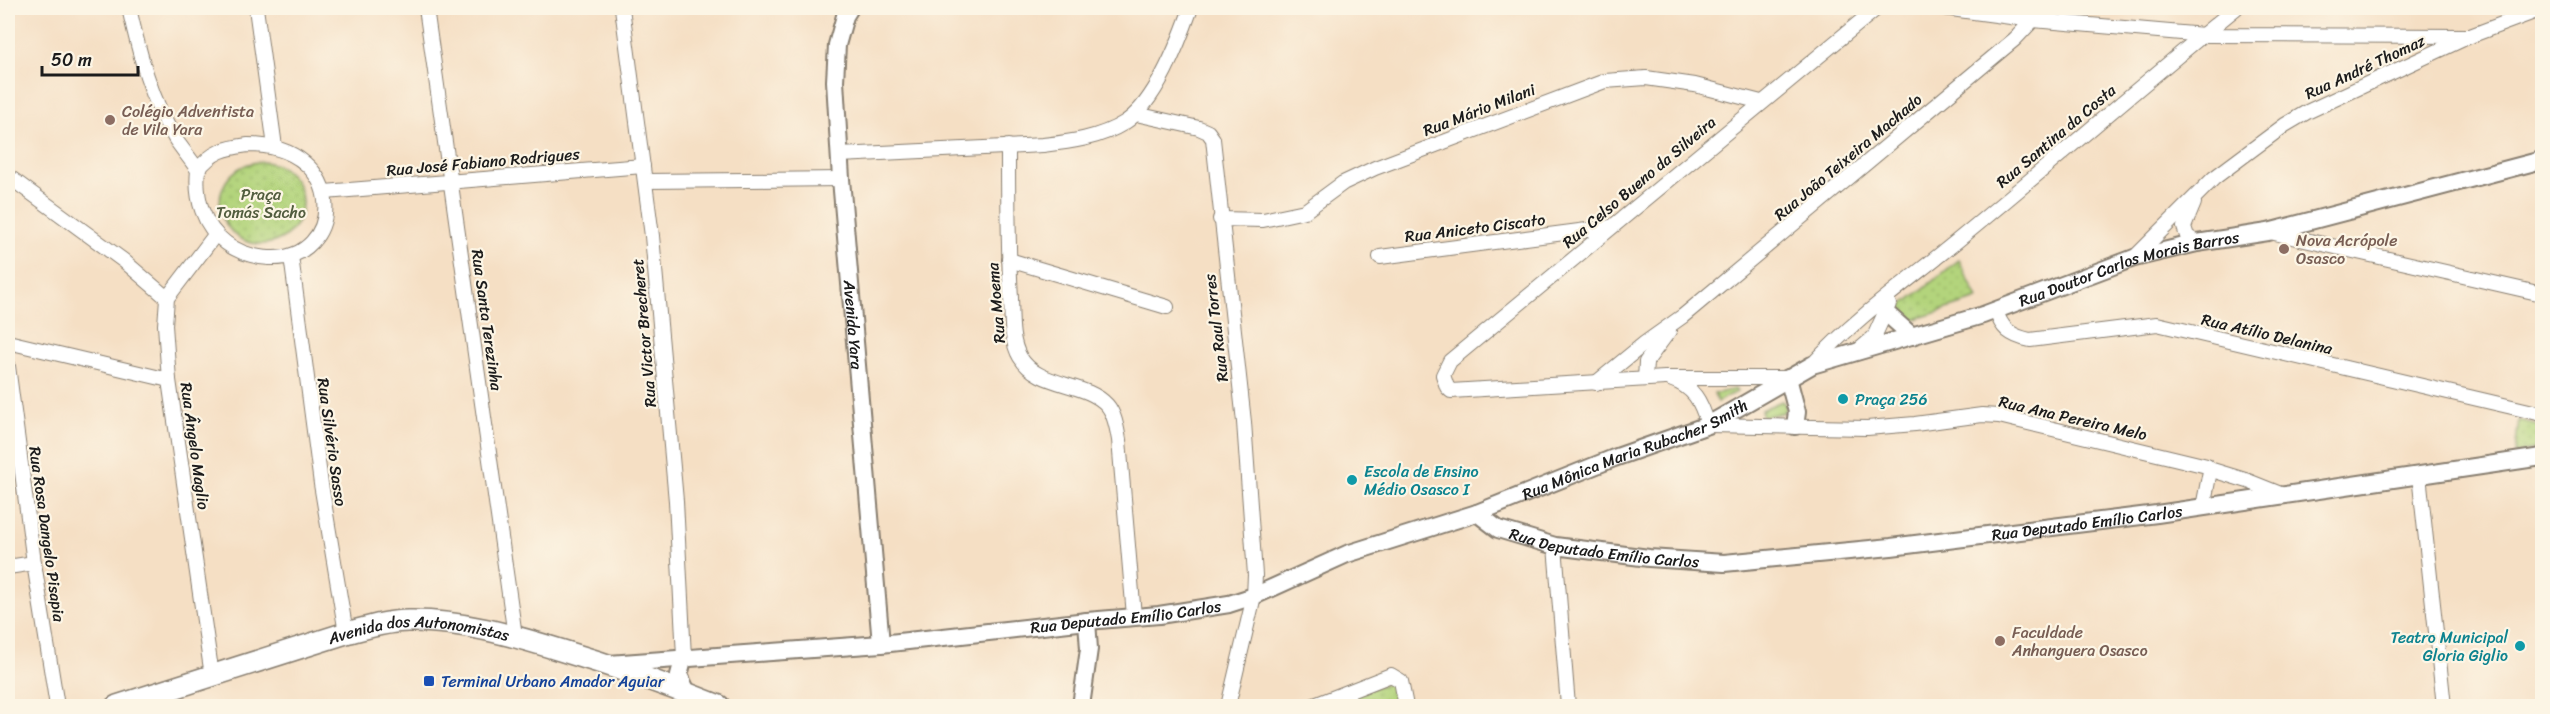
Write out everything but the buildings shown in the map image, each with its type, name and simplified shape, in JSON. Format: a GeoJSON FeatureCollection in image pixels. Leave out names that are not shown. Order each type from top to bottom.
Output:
{"type":"FeatureCollection","features":[{"type":"Feature","properties":{"kind":"main road","name":"Avenida dos Autonomistas"},"geometry":{"type":"LineString","coordinates":[[117,706],[346,633],[380,624],[407,621],[462,626],[515,636],[608,664],[719,706]]}},
{"type":"Feature","properties":{"kind":"street"},"geometry":{"type":"LineString","coordinates":[[129,8],[137,42],[157,103],[175,139],[198,170],[199,197],[204,216],[216,235],[235,249],[251,256],[278,258],[306,248],[320,229],[325,208],[325,192],[311,168],[295,155],[275,147],[228,148],[214,153],[198,170]]}},
{"type":"Feature","properties":{"kind":"street"},"geometry":{"type":"LineString","coordinates":[[256,8],[275,147]]}},
{"type":"Feature","properties":{"kind":"street","name":"Rua Santa Terezinha"},"geometry":{"type":"LineString","coordinates":[[426,8],[515,636]]}},
{"type":"Feature","properties":{"kind":"street","name":"Rua Victor Brecheret"},"geometry":{"type":"LineString","coordinates":[[622,8],[646,181],[676,501],[684,657]]}},
{"type":"Feature","properties":{"kind":"street","name":"Avenida Yara"},"geometry":{"type":"LineString","coordinates":[[850,8],[845,16],[837,45],[835,81],[841,179],[881,644]]}},
{"type":"Feature","properties":{"kind":"street"},"geometry":{"type":"LineString","coordinates":[[840,156],[1065,142],[1112,130],[1136,114],[1161,76],[1191,8]]}},
{"type":"Feature","properties":{"kind":"street","name":"Rua Celso Bueno da Silveira"},"geometry":{"type":"LineString","coordinates":[[1596,383],[1451,391],[1443,375],[1450,361],[1877,8]]}},
{"type":"Feature","properties":{"kind":"street"},"geometry":{"type":"LineString","coordinates":[[1944,8],[2033,20],[2204,34],[2470,36]]}},
{"type":"Feature","properties":{"kind":"street","name":"Rua Santina da Costa"},"geometry":{"type":"LineString","coordinates":[[1812,365],[1833,343],[1896,288],[1955,243],[2236,8]]}},
{"type":"Feature","properties":{"kind":"street","name":"Rua André Thomaz"},"geometry":{"type":"LineString","coordinates":[[2134,258],[2214,178],[2307,112],[2470,36],[2542,9]]}},
{"type":"Feature","properties":{"kind":"street","name":"Rua João Teixeira Machado"},"geometry":{"type":"LineString","coordinates":[[1596,383],[1683,316],[2015,39],[2033,20]]}},
{"type":"Feature","properties":{"kind":"street","name":"Rua Mário Milani"},"geometry":{"type":"LineString","coordinates":[[1220,219],[1263,220],[1305,211],[1343,183],[1375,168],[1605,81],[1646,78],[1685,83],[1761,102]]}},
{"type":"Feature","properties":{"kind":"street","name":"Rua Raul Torres"},"geometry":{"type":"LineString","coordinates":[[1136,114],[1199,128],[1213,139],[1250,484],[1255,575],[1254,596],[1228,706]]}},
{"type":"Feature","properties":{"kind":"street","name":"Rua Moema"},"geometry":{"type":"LineString","coordinates":[[1008,146],[1009,260],[1013,332],[1020,357],[1037,373],[1099,399],[1108,406],[1113,416],[1119,440],[1134,616]]}},
{"type":"Feature","properties":{"kind":"street"},"geometry":{"type":"LineString","coordinates":[[2535,162],[2542,151]]}},
{"type":"Feature","properties":{"kind":"street","name":"Rua Doutor Carlos Morais Barros"},"geometry":{"type":"LineString","coordinates":[[1788,378],[1812,365],[1996,310],[2134,258],[2197,243],[2268,232],[2535,162]]}},
{"type":"Feature","properties":{"kind":"street","name":"Rua José Fabiano Rodrigues"},"geometry":{"type":"LineString","coordinates":[[325,192],[643,166]]}},
{"type":"Feature","properties":{"kind":"street"},"geometry":{"type":"LineString","coordinates":[[8,176],[124,261],[167,298],[216,235]]}},
{"type":"Feature","properties":{"kind":"street","name":"Rua André Thomaz"},"geometry":{"type":"LineString","coordinates":[[2197,243],[2187,236],[2184,227],[2190,209],[2214,178]]}},
{"type":"Feature","properties":{"kind":"street"},"geometry":{"type":"LineString","coordinates":[[646,181],[841,179]]}},
{"type":"Feature","properties":{"kind":"street","name":"Rua Aniceto Ciscato"},"geometry":{"type":"LineString","coordinates":[[1380,257],[1610,227]]}},
{"type":"Feature","properties":{"kind":"street"},"geometry":{"type":"LineString","coordinates":[[2268,232],[2542,294]]}},
{"type":"Feature","properties":{"kind":"street","name":"Rua Silvério Sasso"},"geometry":{"type":"LineString","coordinates":[[291,255],[321,484],[346,633]]}},
{"type":"Feature","properties":{"kind":"street"},"geometry":{"type":"LineString","coordinates":[[1009,260],[1167,307]]}},
{"type":"Feature","properties":{"kind":"street","name":"Rua Santina da Costa"},"geometry":{"type":"LineString","coordinates":[[1852,354],[1874,337],[1896,288]]}},
{"type":"Feature","properties":{"kind":"street","name":"Rua Ângelo Maglio"},"geometry":{"type":"LineString","coordinates":[[167,298],[165,325],[169,380],[212,676]]}},
{"type":"Feature","properties":{"kind":"street","name":"Rua Atílio Delanina"},"geometry":{"type":"LineString","coordinates":[[1996,310],[2000,324],[2020,338],[2030,340],[2157,324],[2542,414]]}},
{"type":"Feature","properties":{"kind":"street"},"geometry":{"type":"LineString","coordinates":[[1885,312],[1912,336]]}},
{"type":"Feature","properties":{"kind":"street","name":"Rua João Teixeira Machado"},"geometry":{"type":"LineString","coordinates":[[1645,379],[1646,363],[1651,354],[1683,316]]}},
{"type":"Feature","properties":{"kind":"street"},"geometry":{"type":"LineString","coordinates":[[8,342],[169,380]]}},
{"type":"Feature","properties":{"kind":"street","name":"Rua Rosa Dangelo Pisapia"},"geometry":{"type":"LineString","coordinates":[[8,366],[34,563],[57,706]]}},
{"type":"Feature","properties":{"kind":"street"},"geometry":{"type":"LineString","coordinates":[[1596,383],[1719,376],[1788,378],[1797,412],[1795,426]]}},
{"type":"Feature","properties":{"kind":"street"},"geometry":{"type":"LineString","coordinates":[[1697,395],[1705,385],[1719,376]]}},
{"type":"Feature","properties":{"kind":"street"},"geometry":{"type":"LineString","coordinates":[[1665,378],[1682,383],[1697,395],[1708,425]]}},
{"type":"Feature","properties":{"kind":"street","name":"Rua Mônica Maria Rubacher Smith"},"geometry":{"type":"LineString","coordinates":[[1477,513],[1614,458],[1708,425],[1788,378]]}},
{"type":"Feature","properties":{"kind":"street","name":"Rua Ana Pereira Melo"},"geometry":{"type":"LineString","coordinates":[[1708,425],[1867,428],[1982,415],[1999,416],[2037,423],[2209,469],[2248,481],[2283,496]]}},
{"type":"Feature","properties":{"kind":"street","name":"Rua Deputado Emílio Carlos"},"geometry":{"type":"LineString","coordinates":[[608,664],[881,644],[1205,609],[1254,596],[1347,554],[1477,513],[1498,529],[1555,546],[1649,558],[1724,562],[1892,547],[2283,496],[2542,457]]}},
{"type":"Feature","properties":{"kind":"street"},"geometry":{"type":"LineString","coordinates":[[2203,507],[2209,469]]}},
{"type":"Feature","properties":{"kind":"street"},"geometry":{"type":"LineString","coordinates":[[2419,475],[2444,706]]}},
{"type":"Feature","properties":{"kind":"street"},"geometry":{"type":"LineString","coordinates":[[1555,546],[1568,706]]}},
{"type":"Feature","properties":{"kind":"street"},"geometry":{"type":"LineString","coordinates":[[8,567],[34,563]]}},
{"type":"Feature","properties":{"kind":"street"},"geometry":{"type":"LineString","coordinates":[[1081,706],[1089,649],[1087,621]]}},
{"type":"Feature","properties":{"kind":"street"},"geometry":{"type":"LineString","coordinates":[[684,657],[679,675],[688,694]]}},
{"type":"Feature","properties":{"kind":"street"},"geometry":{"type":"LineString","coordinates":[[1312,706],[1391,675],[1401,681],[1406,706]]}},
{"type":"Feature","properties":{"kind":"green space","name":"Praça Tomás Sacho"},"geometry":{"type":"Polygon","coordinates":[[[253,162],[269,162],[284,168],[296,180],[302,195],[302,211],[296,226],[284,238],[269,244],[253,244],[238,238],[226,226],[220,211],[220,195],[226,180],[238,168],[253,162]]]}},
{"type":"Feature","properties":{"kind":"green space"},"geometry":{"type":"Polygon","coordinates":[[[1959,260],[1978,299],[1910,321],[1899,308],[1959,260]]]}},
{"type":"Feature","properties":{"kind":"green space"},"geometry":{"type":"Polygon","coordinates":[[[1735,389],[1737,392],[1717,402],[1714,394],[1735,389]]]}},
{"type":"Feature","properties":{"kind":"green space"},"geometry":{"type":"Polygon","coordinates":[[[1782,401],[1786,406],[1784,412],[1763,417],[1761,410],[1782,401]]]}},
{"type":"Feature","properties":{"kind":"green space"},"geometry":{"type":"Polygon","coordinates":[[[2519,420],[2542,426],[2542,449],[2515,453],[2519,420]]]}},
{"type":"Feature","properties":{"kind":"green space"},"geometry":{"type":"Polygon","coordinates":[[[1393,681],[1397,706],[1320,706],[1393,681]]]}},
{"type":"Feature","properties":{"kind":"place","name":"Colégio Adventista de Vila Yara"},"geometry":{"type":"Point","coordinates":[110,120]}},
{"type":"Feature","properties":{"kind":"place","name":"Nova Acrópole Osasco"},"geometry":{"type":"Point","coordinates":[2284,249]}},
{"type":"Feature","properties":{"kind":"place","name":"Praça 256"},"geometry":{"type":"Point","coordinates":[1843,399]}},
{"type":"Feature","properties":{"kind":"place","name":"Escola de Ensino Médio Osasco I"},"geometry":{"type":"Point","coordinates":[1352,480]}},
{"type":"Feature","properties":{"kind":"place","name":"Faculdade Anhanguera Osasco"},"geometry":{"type":"Point","coordinates":[2000,641]}},
{"type":"Feature","properties":{"kind":"place","name":"Teatro Municipal Gloria Giglio"},"geometry":{"type":"Point","coordinates":[2520,646]}},
{"type":"Feature","properties":{"kind":"place","name":"Terminal Urbano Amador Aguiar"},"geometry":{"type":"Point","coordinates":[429,681]}}]}
